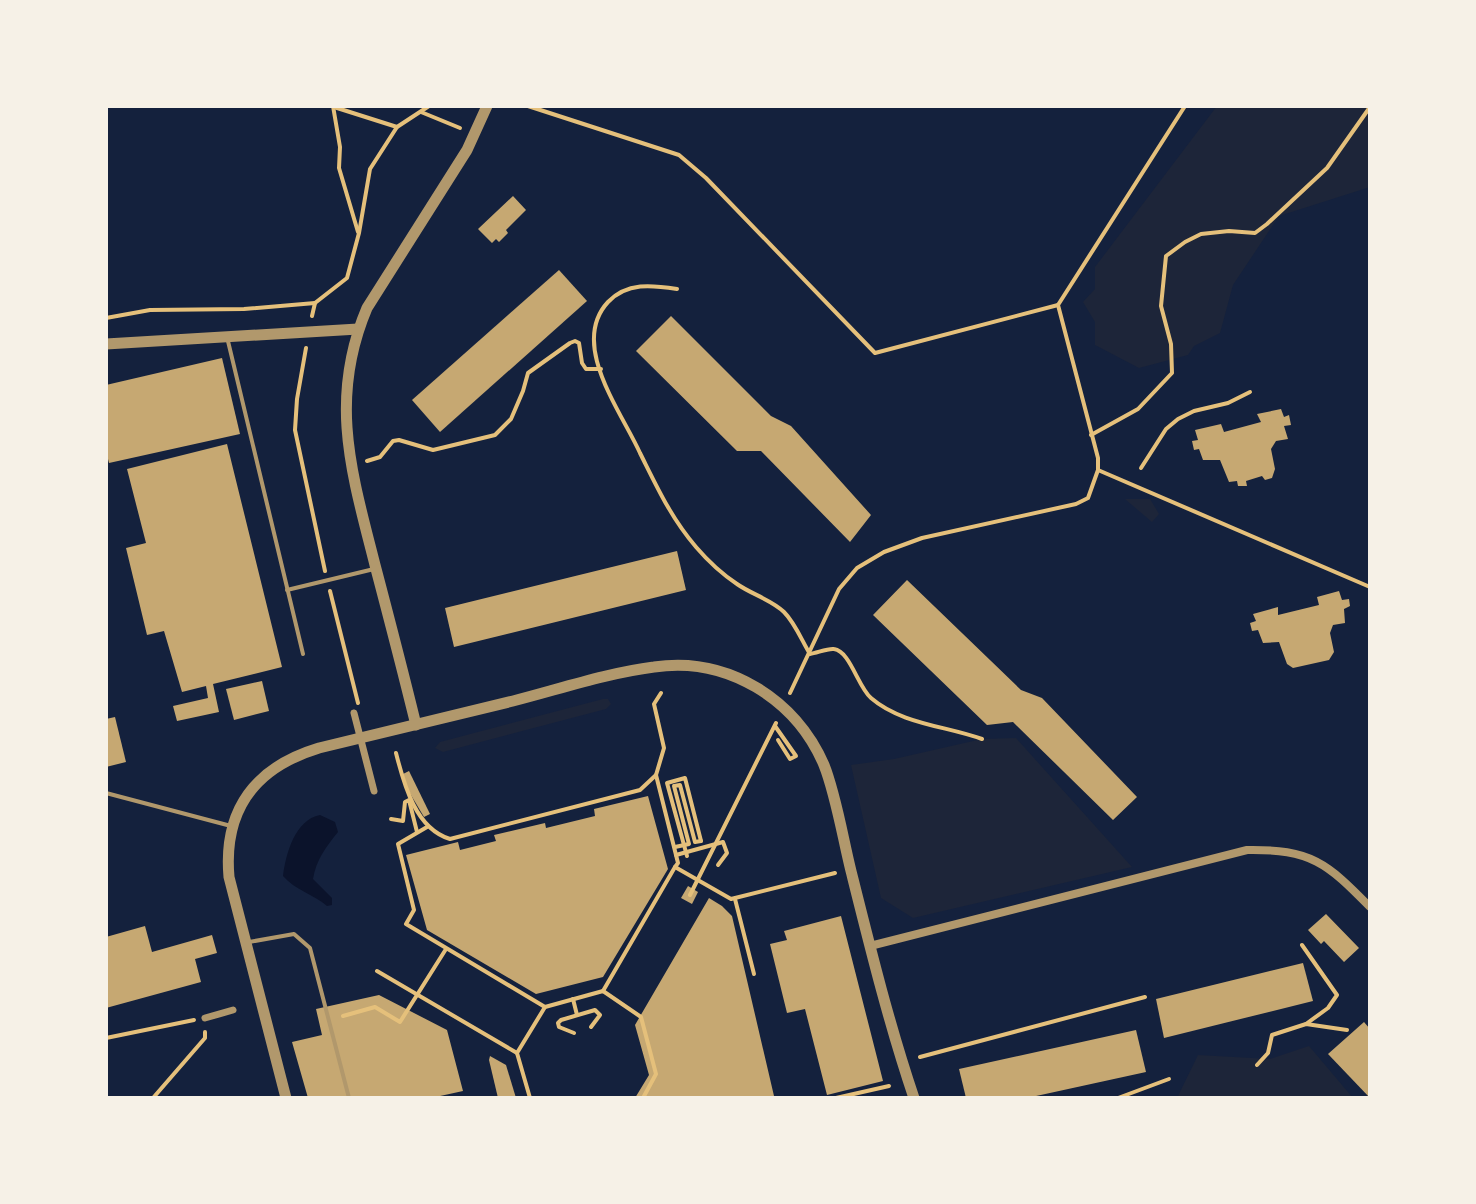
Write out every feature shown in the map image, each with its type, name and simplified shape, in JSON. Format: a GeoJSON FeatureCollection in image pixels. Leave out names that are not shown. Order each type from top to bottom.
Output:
{"type":"FeatureCollection","features":[{"type":"Feature","properties":{"kind":"street"},"geometry":{"type":"LineString","coordinates":[[416,725],[353,479],[346,432],[346,396],[358,329],[381,284],[467,150],[487,106]]}},
{"type":"Feature","properties":{"kind":"street"},"geometry":{"type":"LineString","coordinates":[[106,344],[358,329]]}},
{"type":"Feature","properties":{"kind":"street"},"geometry":{"type":"LineString","coordinates":[[286,1098],[229,877],[228,844],[232,826],[255,785],[272,768],[295,756],[656,666],[702,668],[738,678],[768,693],[792,713],[825,767],[870,946],[914,1098]]}},
{"type":"Feature","properties":{"kind":"street"},"geometry":{"type":"LineString","coordinates":[[354,713],[374,791]]}},
{"type":"Feature","properties":{"kind":"street"},"geometry":{"type":"LineString","coordinates":[[870,946],[1247,850],[1283,850],[1311,858],[1336,872],[1370,907]]}},
{"type":"Feature","properties":{"kind":"street"},"geometry":{"type":"LineString","coordinates":[[205,1018],[233,1010]]}},
{"type":"Feature","properties":{"kind":"lane"},"geometry":{"type":"LineString","coordinates":[[227,337],[303,654]]}},
{"type":"Feature","properties":{"kind":"lane"},"geometry":{"type":"LineString","coordinates":[[287,590],[376,568]]}},
{"type":"Feature","properties":{"kind":"lane"},"geometry":{"type":"LineString","coordinates":[[106,793],[232,826]]}},
{"type":"Feature","properties":{"kind":"lane"},"geometry":{"type":"LineString","coordinates":[[246,942],[294,934],[310,948],[349,1098]]}},
{"type":"Feature","properties":{"kind":"path"},"geometry":{"type":"LineString","coordinates":[[359,233],[339,168],[340,147],[334,106],[397,127]]}},
{"type":"Feature","properties":{"kind":"path"},"geometry":{"type":"LineString","coordinates":[[106,318],[150,310],[244,309],[315,303],[347,278],[359,233],[370,169],[397,127],[429,106]]}},
{"type":"Feature","properties":{"kind":"path"},"geometry":{"type":"LineString","coordinates":[[528,106],[679,155],[706,178],[875,353],[1058,305],[1185,106]]}},
{"type":"Feature","properties":{"kind":"path"},"geometry":{"type":"LineString","coordinates":[[1091,435],[1138,409],[1172,373],[1171,344],[1161,306],[1166,256],[1201,234],[1229,231],[1255,233],[1327,168],[1370,107]]}},
{"type":"Feature","properties":{"kind":"path"},"geometry":{"type":"LineString","coordinates":[[421,112],[460,128]]}},
{"type":"Feature","properties":{"kind":"path"},"geometry":{"type":"LineString","coordinates":[[677,289],[653,285],[633,287],[614,297],[601,310],[593,326],[593,351],[656,490],[677,522],[697,548],[727,576],[784,611],[810,654]]}},
{"type":"Feature","properties":{"kind":"path"},"geometry":{"type":"LineString","coordinates":[[312,317],[315,303]]}},
{"type":"Feature","properties":{"kind":"path"},"geometry":{"type":"LineString","coordinates":[[810,654],[839,589],[857,568],[884,552],[922,538],[1076,504],[1088,498],[1098,470],[1058,305]]}},
{"type":"Feature","properties":{"kind":"path"},"geometry":{"type":"LineString","coordinates":[[367,461],[380,457],[393,441],[433,450],[495,435],[511,419],[528,373],[575,341],[579,343],[586,369],[601,369]]}},
{"type":"Feature","properties":{"kind":"path"},"geometry":{"type":"LineString","coordinates":[[307,345],[295,430],[323,563],[359,701],[354,713]]}},
{"type":"Feature","properties":{"kind":"path"},"geometry":{"type":"LineString","coordinates":[[1141,468],[1166,429],[1178,419],[1194,411],[1228,403],[1250,392]]}},
{"type":"Feature","properties":{"kind":"path"},"geometry":{"type":"LineString","coordinates":[[1098,470],[1370,587]]}},
{"type":"Feature","properties":{"kind":"path"},"geometry":{"type":"LineString","coordinates":[[810,654],[834,649],[845,655],[856,680],[869,697],[887,709],[906,718],[982,739]]}},
{"type":"Feature","properties":{"kind":"path"},"geometry":{"type":"LineString","coordinates":[[396,753],[408,791],[427,827],[436,835],[450,839],[640,790],[656,775],[664,748],[654,704],[661,693]]}},
{"type":"Feature","properties":{"kind":"path"},"geometry":{"type":"LineString","coordinates":[[775,725],[796,756],[790,759],[778,740]]}},
{"type":"Feature","properties":{"kind":"path"},"geometry":{"type":"LineString","coordinates":[[690,895],[765,743]]}},
{"type":"Feature","properties":{"kind":"path"},"geometry":{"type":"LineString","coordinates":[[517,1053],[545,1007],[603,991],[678,863],[656,775]]}},
{"type":"Feature","properties":{"kind":"path"},"geometry":{"type":"LineString","coordinates":[[674,848],[689,844],[674,786],[680,785],[695,842],[701,841],[685,778],[667,783],[687,856]]}},
{"type":"Feature","properties":{"kind":"path"},"geometry":{"type":"LineString","coordinates":[[391,819],[403,821],[405,802],[409,800],[417,832]]}},
{"type":"Feature","properties":{"kind":"path"},"geometry":{"type":"LineString","coordinates":[[427,827],[398,844],[414,910],[406,924],[545,1007]]}},
{"type":"Feature","properties":{"kind":"path"},"geometry":{"type":"LineString","coordinates":[[676,855],[723,842],[727,853],[718,865]]}},
{"type":"Feature","properties":{"kind":"path"},"geometry":{"type":"LineString","coordinates":[[675,867],[733,899],[835,873]]}},
{"type":"Feature","properties":{"kind":"path"},"geometry":{"type":"LineString","coordinates":[[733,899],[754,974]]}},
{"type":"Feature","properties":{"kind":"path"},"geometry":{"type":"LineString","coordinates":[[1257,1065],[1268,1053],[1272,1035],[1306,1024],[1328,1008],[1337,995],[1302,945]]}},
{"type":"Feature","properties":{"kind":"path"},"geometry":{"type":"LineString","coordinates":[[343,1016],[375,1007],[400,1022],[446,949]]}},
{"type":"Feature","properties":{"kind":"path"},"geometry":{"type":"LineString","coordinates":[[377,971],[517,1053],[530,1098]]}},
{"type":"Feature","properties":{"kind":"path"},"geometry":{"type":"LineString","coordinates":[[603,991],[641,1017],[656,1074],[643,1098]]}},
{"type":"Feature","properties":{"kind":"path"},"geometry":{"type":"LineString","coordinates":[[920,1057],[1145,997]]}},
{"type":"Feature","properties":{"kind":"path"},"geometry":{"type":"LineString","coordinates":[[573,999],[577,1015]]}},
{"type":"Feature","properties":{"kind":"path"},"geometry":{"type":"LineString","coordinates":[[574,1033],[559,1027],[558,1023],[598,1011],[600,1015],[591,1027]]}},
{"type":"Feature","properties":{"kind":"path"},"geometry":{"type":"LineString","coordinates":[[106,1038],[205,1018],[205,1038],[153,1098]]}},
{"type":"Feature","properties":{"kind":"path"},"geometry":{"type":"LineString","coordinates":[[1306,1024],[1347,1030]]}},
{"type":"Feature","properties":{"kind":"path"},"geometry":{"type":"LineString","coordinates":[[1118,1098],[1169,1079]]}},
{"type":"Feature","properties":{"kind":"path"},"geometry":{"type":"LineString","coordinates":[[836,1098],[889,1086]]}},
{"type":"Feature","properties":{"kind":"shaded area"},"geometry":{"type":"Polygon","coordinates":[[[1217,106],[1370,106],[1370,187],[1279,216],[1233,285],[1220,333],[1194,346],[1188,355],[1139,368],[1095,345],[1095,322],[1083,302],[1095,289],[1095,267],[1217,106]]]}},
{"type":"Feature","properties":{"kind":"shaded area"},"geometry":{"type":"Polygon","coordinates":[[[1125,499],[1150,499],[1159,514],[1152,522],[1125,499]]]}},
{"type":"Feature","properties":{"kind":"shaded area"},"geometry":{"type":"Polygon","coordinates":[[[608,699],[611,704],[606,709],[443,752],[435,748],[440,742],[608,699]]]}},
{"type":"Feature","properties":{"kind":"shaded area"},"geometry":{"type":"Polygon","coordinates":[[[1016,738],[1132,867],[913,918],[881,898],[851,765],[894,759],[982,739],[1016,738]]]}},
{"type":"Feature","properties":{"kind":"shaded area"},"geometry":{"type":"Polygon","coordinates":[[[320,815],[335,822],[338,832],[314,872],[313,879],[332,898],[332,905],[327,906],[283,876],[289,848],[298,830],[311,818],[320,815]]]}},
{"type":"Feature","properties":{"kind":"shaded area"},"geometry":{"type":"Polygon","coordinates":[[[1309,1046],[1353,1098],[1177,1098],[1198,1055],[1270,1059],[1309,1046]]]}},
{"type":"Feature","properties":{"kind":"building"},"geometry":{"type":"Polygon","coordinates":[[[513,196],[526,210],[499,242],[496,239],[492,243],[478,229],[513,196]]]}},
{"type":"Feature","properties":{"kind":"building"},"geometry":{"type":"Polygon","coordinates":[[[559,270],[587,301],[440,432],[412,400],[559,270]]]}},
{"type":"Feature","properties":{"kind":"building"},"geometry":{"type":"Polygon","coordinates":[[[671,316],[771,416],[791,426],[871,515],[850,542],[761,451],[737,451],[636,351],[671,316]]]}},
{"type":"Feature","properties":{"kind":"building"},"geometry":{"type":"Polygon","coordinates":[[[222,358],[240,434],[109,463],[106,451],[106,385],[222,358]]]}},
{"type":"Feature","properties":{"kind":"building"},"geometry":{"type":"Polygon","coordinates":[[[1281,409],[1284,417],[1289,415],[1291,425],[1284,426],[1288,439],[1276,441],[1271,449],[1275,469],[1272,478],[1265,480],[1262,476],[1246,481],[1247,486],[1238,486],[1237,481],[1229,482],[1220,460],[1203,460],[1199,449],[1194,450],[1192,441],[1198,440],[1195,430],[1221,424],[1224,432],[1261,422],[1257,414],[1281,409]]]}},
{"type":"Feature","properties":{"kind":"building"},"geometry":{"type":"Polygon","coordinates":[[[227,444],[282,667],[213,684],[219,712],[177,721],[173,706],[208,698],[206,686],[182,692],[164,631],[147,635],[126,548],[146,543],[127,469],[227,444]]]}},
{"type":"Feature","properties":{"kind":"building"},"geometry":{"type":"Polygon","coordinates":[[[677,551],[686,590],[454,647],[445,608],[677,551]]]}},
{"type":"Feature","properties":{"kind":"building"},"geometry":{"type":"Polygon","coordinates":[[[907,580],[1021,690],[1042,698],[1137,797],[1113,820],[1013,722],[987,725],[873,615],[907,580]]]}},
{"type":"Feature","properties":{"kind":"building"},"geometry":{"type":"Polygon","coordinates":[[[1339,591],[1342,600],[1349,599],[1350,606],[1344,609],[1345,623],[1333,625],[1330,633],[1334,652],[1329,660],[1293,668],[1287,664],[1279,642],[1263,643],[1258,630],[1252,631],[1250,623],[1256,621],[1253,614],[1278,607],[1278,615],[1319,605],[1317,597],[1339,591]]]}},
{"type":"Feature","properties":{"kind":"building"},"geometry":{"type":"Polygon","coordinates":[[[262,681],[269,711],[234,720],[226,689],[262,681]]]}},
{"type":"Feature","properties":{"kind":"building"},"geometry":{"type":"Polygon","coordinates":[[[115,717],[126,762],[106,767],[106,719],[115,717]]]}},
{"type":"Feature","properties":{"kind":"building"},"geometry":{"type":"Polygon","coordinates":[[[409,771],[430,814],[424,817],[408,790],[403,774],[409,771]]]}},
{"type":"Feature","properties":{"kind":"building"},"geometry":{"type":"Polygon","coordinates":[[[648,796],[668,869],[603,977],[536,994],[427,930],[406,855],[458,842],[460,850],[496,841],[494,835],[545,823],[546,828],[595,816],[594,809],[648,796]]]}},
{"type":"Feature","properties":{"kind":"building"},"geometry":{"type":"Polygon","coordinates":[[[688,886],[698,892],[692,904],[681,898],[688,886]]]}},
{"type":"Feature","properties":{"kind":"building"},"geometry":{"type":"Polygon","coordinates":[[[709,898],[732,916],[774,1096],[635,1098],[649,1075],[635,1025],[709,898]]]}},
{"type":"Feature","properties":{"kind":"building"},"geometry":{"type":"Polygon","coordinates":[[[1326,914],[1359,948],[1344,962],[1324,941],[1321,944],[1308,930],[1326,914]]]}},
{"type":"Feature","properties":{"kind":"building"},"geometry":{"type":"Polygon","coordinates":[[[841,916],[883,1081],[827,1095],[805,1009],[787,1013],[770,944],[787,940],[784,931],[841,916]]]}},
{"type":"Feature","properties":{"kind":"building"},"geometry":{"type":"Polygon","coordinates":[[[145,926],[152,952],[212,935],[217,953],[195,959],[201,982],[106,1008],[106,937],[145,926]]]}},
{"type":"Feature","properties":{"kind":"building"},"geometry":{"type":"Polygon","coordinates":[[[1303,963],[1313,1001],[1164,1038],[1156,999],[1303,963]]]}},
{"type":"Feature","properties":{"kind":"building"},"geometry":{"type":"Polygon","coordinates":[[[379,995],[447,1030],[463,1091],[431,1098],[308,1098],[292,1042],[322,1035],[316,1009],[379,995]]]}},
{"type":"Feature","properties":{"kind":"building"},"geometry":{"type":"Polygon","coordinates":[[[1364,1022],[1370,1029],[1370,1098],[1328,1054],[1364,1022]]]}},
{"type":"Feature","properties":{"kind":"building"},"geometry":{"type":"Polygon","coordinates":[[[1136,1030],[1146,1072],[1027,1098],[966,1098],[959,1069],[1136,1030]]]}},
{"type":"Feature","properties":{"kind":"building"},"geometry":{"type":"Polygon","coordinates":[[[490,1056],[506,1065],[516,1098],[498,1098],[490,1056]]]}}]}
